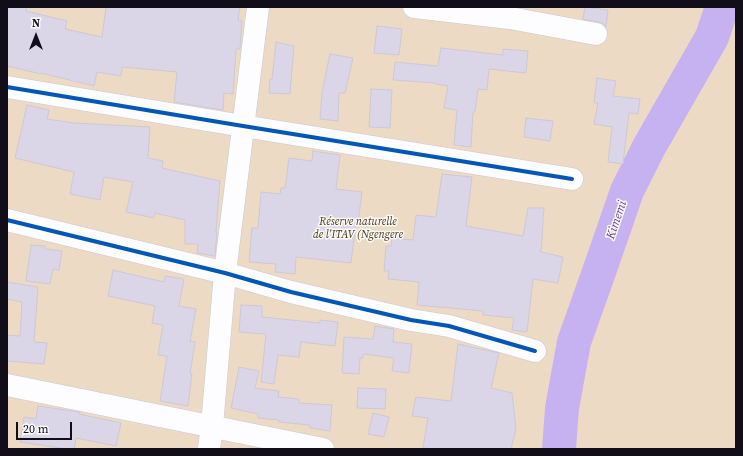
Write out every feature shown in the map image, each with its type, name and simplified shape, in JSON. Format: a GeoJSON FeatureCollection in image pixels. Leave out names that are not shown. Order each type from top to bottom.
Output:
{"type":"FeatureCollection","features":[{"type":"Feature","properties":{"kind":"street"},"geometry":{"type":"LineString","coordinates":[[210,449],[226,273],[258,7]]}},
{"type":"Feature","properties":{"kind":"street"},"geometry":{"type":"LineString","coordinates":[[414,7],[510,18],[596,34]]}},
{"type":"Feature","properties":{"kind":"street"},"geometry":{"type":"LineString","coordinates":[[7,87],[572,179]]}},
{"type":"Feature","properties":{"kind":"street"},"geometry":{"type":"LineString","coordinates":[[7,220],[226,273],[306,296],[411,320],[449,326],[536,351]]}},
{"type":"Feature","properties":{"kind":"street"},"geometry":{"type":"LineString","coordinates":[[7,385],[323,449]]}},
{"type":"Feature","properties":{"kind":"green space","name":"Réserve naturelle de l'ITAV (Ngengere"},"geometry":{"type":"Polygon","coordinates":[[[7,7],[736,7],[736,449],[7,449],[7,7]]]}},
{"type":"Feature","properties":{"kind":"building"},"geometry":{"type":"Polygon","coordinates":[[[7,7],[27,7],[26,11],[67,21],[65,29],[102,37],[106,7],[240,7],[238,20],[242,21],[240,49],[236,49],[233,94],[224,93],[223,110],[174,102],[177,72],[122,67],[121,76],[97,72],[94,86],[7,66],[7,7]]]}},
{"type":"Feature","properties":{"kind":"building"},"geometry":{"type":"Polygon","coordinates":[[[585,7],[608,10],[606,27],[604,24],[599,22],[583,19],[585,7]]]}},
{"type":"Feature","properties":{"kind":"building"},"geometry":{"type":"Polygon","coordinates":[[[377,26],[402,29],[399,55],[374,53],[377,26]]]}},
{"type":"Feature","properties":{"kind":"building"},"geometry":{"type":"Polygon","coordinates":[[[276,42],[294,46],[290,94],[269,93],[276,42]]]}},
{"type":"Feature","properties":{"kind":"building"},"geometry":{"type":"Polygon","coordinates":[[[441,48],[503,55],[503,49],[528,51],[526,73],[489,69],[487,90],[478,89],[475,112],[473,112],[471,147],[454,145],[457,110],[444,108],[448,86],[436,83],[393,80],[395,62],[438,66],[441,48]]]}},
{"type":"Feature","properties":{"kind":"building"},"geometry":{"type":"Polygon","coordinates":[[[330,54],[353,58],[345,93],[339,93],[338,121],[320,119],[322,92],[330,54]]]}},
{"type":"Feature","properties":{"kind":"building"},"geometry":{"type":"Polygon","coordinates":[[[597,78],[616,81],[613,96],[640,99],[638,114],[629,113],[623,164],[608,162],[612,127],[594,124],[598,103],[594,103],[597,78]]]}},
{"type":"Feature","properties":{"kind":"building"},"geometry":{"type":"Polygon","coordinates":[[[371,89],[392,90],[390,128],[369,127],[371,89]]]}},
{"type":"Feature","properties":{"kind":"building"},"geometry":{"type":"Polygon","coordinates":[[[27,105],[49,110],[47,119],[74,123],[150,127],[148,158],[163,161],[162,168],[220,181],[215,256],[197,253],[198,244],[185,244],[185,220],[155,213],[154,218],[126,212],[133,182],[104,177],[100,200],[70,194],[74,172],[15,158],[27,105]]]}},
{"type":"Feature","properties":{"kind":"building"},"geometry":{"type":"Polygon","coordinates":[[[526,118],[553,121],[550,141],[524,137],[526,118]]]}},
{"type":"Feature","properties":{"kind":"building"},"geometry":{"type":"Polygon","coordinates":[[[313,151],[340,155],[336,189],[362,192],[351,263],[296,257],[295,274],[275,272],[276,264],[249,262],[252,228],[258,228],[261,192],[280,194],[281,188],[285,188],[289,158],[312,161],[313,151]]]}},
{"type":"Feature","properties":{"kind":"building"},"geometry":{"type":"Polygon","coordinates":[[[442,174],[472,177],[466,226],[523,236],[528,208],[544,208],[541,252],[563,257],[558,283],[533,279],[527,332],[512,330],[514,318],[483,315],[483,311],[417,305],[419,282],[388,279],[389,271],[384,271],[386,246],[391,246],[392,238],[413,240],[416,215],[436,217],[442,174]]]}},
{"type":"Feature","properties":{"kind":"building"},"geometry":{"type":"Polygon","coordinates":[[[31,245],[45,246],[45,249],[62,251],[59,270],[53,269],[50,284],[26,281],[31,245]]]}},
{"type":"Feature","properties":{"kind":"building"},"geometry":{"type":"Polygon","coordinates":[[[113,270],[164,282],[165,276],[184,279],[179,306],[196,309],[190,341],[195,342],[190,374],[192,374],[188,406],[160,401],[167,356],[158,355],[163,325],[152,323],[155,306],[108,296],[113,270]]]}},
{"type":"Feature","properties":{"kind":"building"},"geometry":{"type":"Polygon","coordinates":[[[7,282],[38,287],[34,342],[47,343],[44,364],[7,361],[7,335],[20,336],[22,302],[7,299],[7,282]]]}},
{"type":"Feature","properties":{"kind":"building"},"geometry":{"type":"Polygon","coordinates":[[[241,305],[262,306],[262,317],[320,323],[320,320],[338,322],[335,346],[301,342],[299,357],[278,355],[274,384],[261,382],[266,334],[239,332],[241,305]]]}},
{"type":"Feature","properties":{"kind":"building"},"geometry":{"type":"Polygon","coordinates":[[[375,326],[394,329],[393,342],[412,344],[409,373],[392,371],[394,358],[363,354],[363,358],[360,358],[359,374],[342,373],[344,337],[373,339],[375,326]]]}},
{"type":"Feature","properties":{"kind":"building"},"geometry":{"type":"Polygon","coordinates":[[[458,344],[499,353],[491,388],[512,393],[516,429],[511,449],[423,448],[428,418],[412,416],[416,397],[451,401],[458,344]]]}},
{"type":"Feature","properties":{"kind":"building"},"geometry":{"type":"Polygon","coordinates":[[[239,367],[259,371],[255,388],[279,391],[278,397],[299,399],[299,403],[332,405],[330,431],[310,428],[310,425],[258,418],[258,414],[231,408],[239,367]]]}},
{"type":"Feature","properties":{"kind":"building"},"geometry":{"type":"Polygon","coordinates":[[[358,388],[386,389],[385,409],[357,408],[358,388]]]}},
{"type":"Feature","properties":{"kind":"building"},"geometry":{"type":"Polygon","coordinates":[[[38,406],[80,412],[79,414],[121,423],[116,446],[76,438],[74,449],[20,442],[24,417],[36,419],[38,406]]]}},
{"type":"Feature","properties":{"kind":"building"},"geometry":{"type":"Polygon","coordinates":[[[373,413],[389,417],[384,437],[368,434],[373,413]]]}},
{"type":"Feature","properties":{"kind":"waterway","name":"Kimemi"},"geometry":{"type":"LineString","coordinates":[[559,449],[562,408],[574,342],[627,191],[649,147],[712,37],[722,7]]}},
{"type":"Feature","properties":{"kind":"cycle path"},"geometry":{"type":"LineString","coordinates":[[7,87],[572,179]]}},
{"type":"Feature","properties":{"kind":"cycle path"},"geometry":{"type":"LineString","coordinates":[[7,220],[225,273],[291,292],[411,320],[449,326],[535,351]]}}]}
